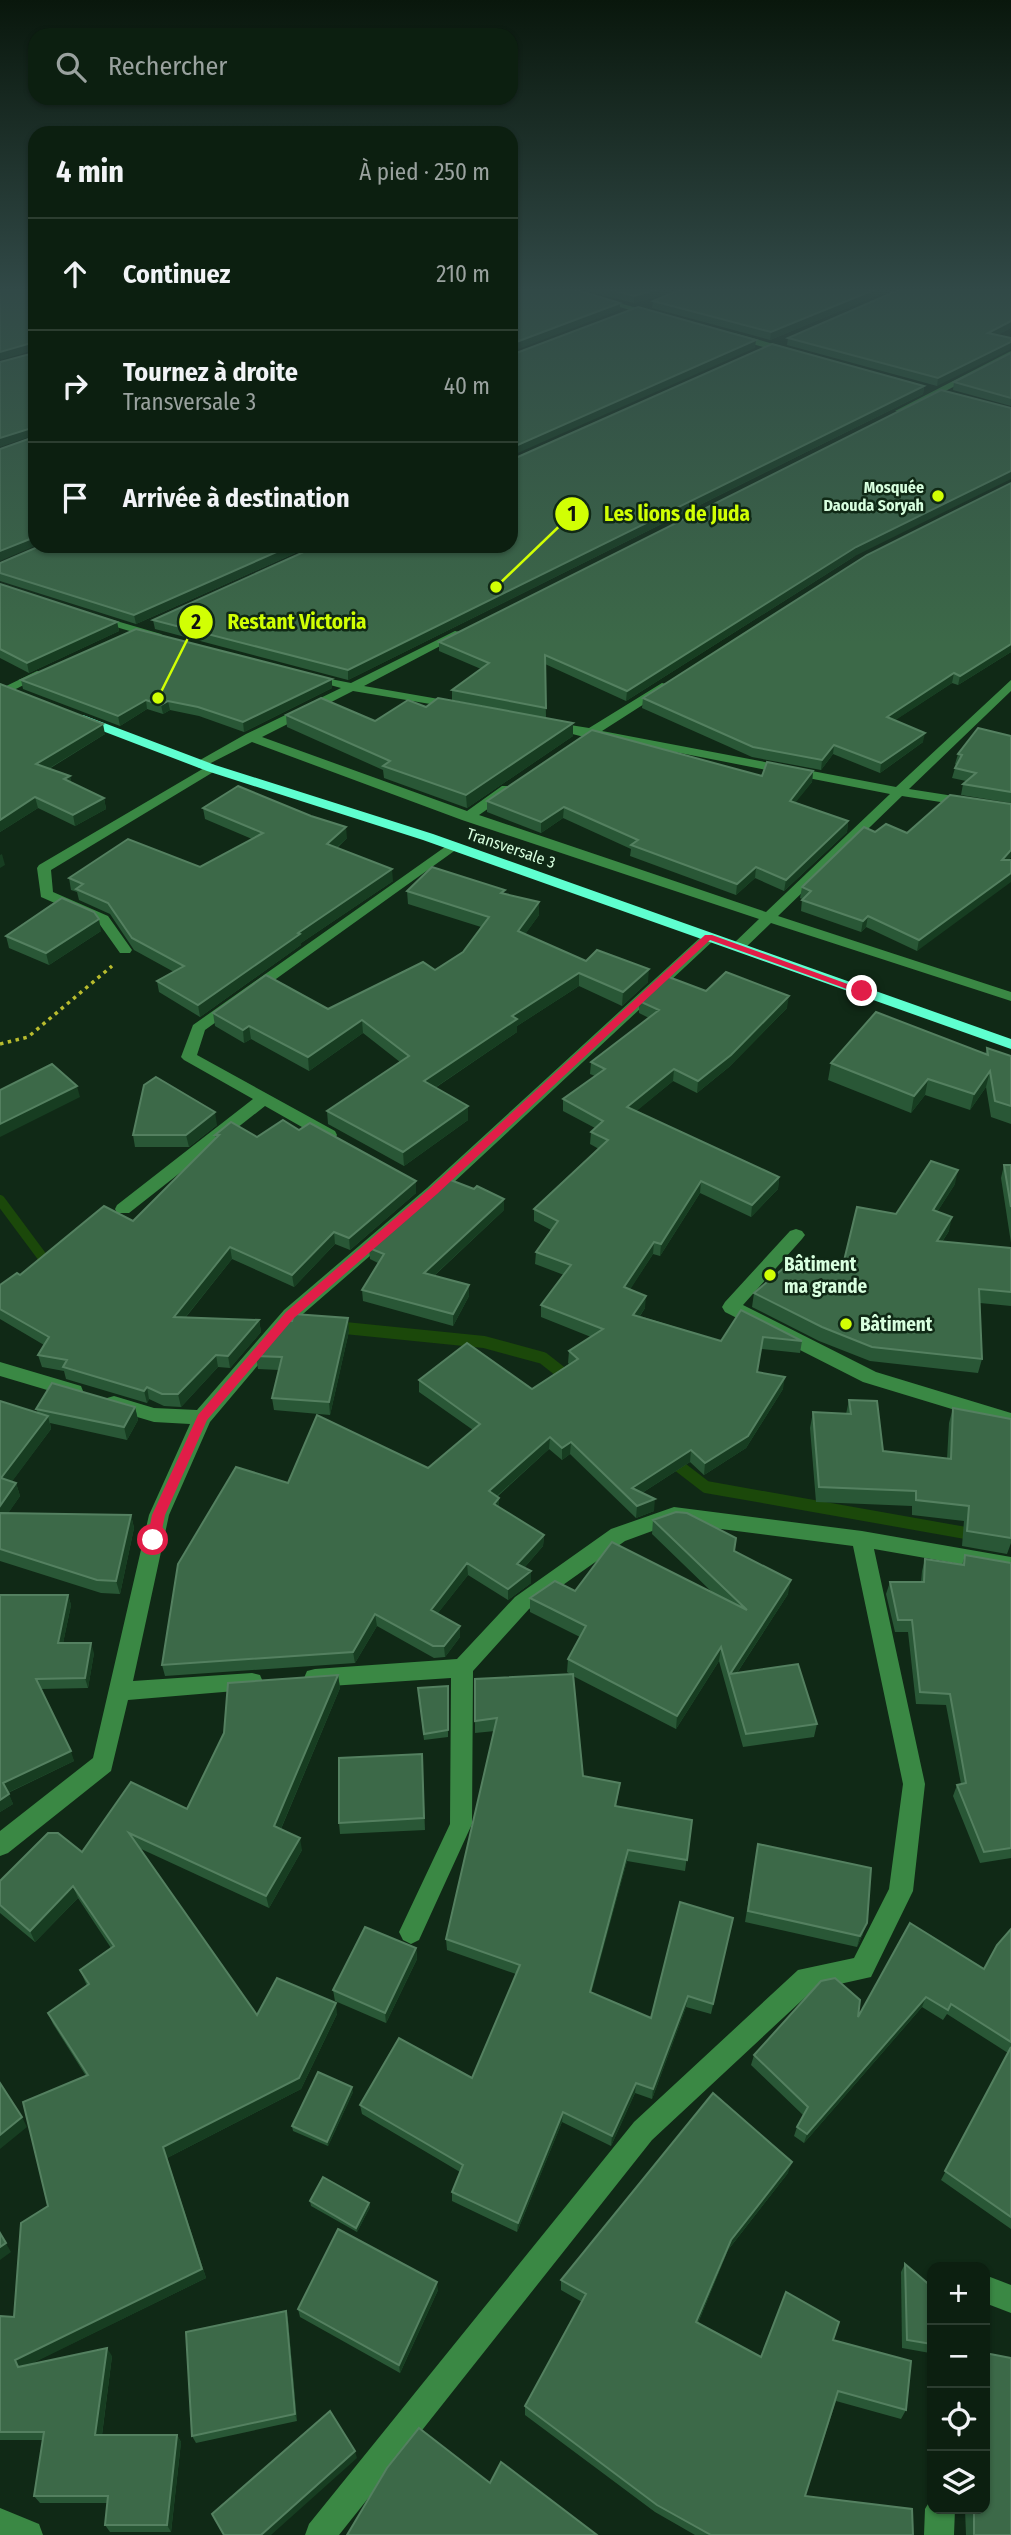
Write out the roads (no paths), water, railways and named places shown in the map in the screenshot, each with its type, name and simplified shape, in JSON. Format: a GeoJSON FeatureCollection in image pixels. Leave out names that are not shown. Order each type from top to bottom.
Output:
{"type":"FeatureCollection","features":[{"type":"Feature","properties":{"kind":"main road","name":"Transversale 3"},"geometry":{"type":"LineString","coordinates":[[71,714],[205,766],[452,846],[1011,1044]]}},
{"type":"Feature","properties":{"kind":"street"},"geometry":{"type":"LineString","coordinates":[[890,416],[907,407]]}},
{"type":"Feature","properties":{"kind":"street"},"geometry":{"type":"LineString","coordinates":[[87,615],[131,634],[164,638]]}},
{"type":"Feature","properties":{"kind":"street"},"geometry":{"type":"LineString","coordinates":[[131,634],[162,620]]}},
{"type":"Feature","properties":{"kind":"street"},"geometry":{"type":"LineString","coordinates":[[125,950],[103,919],[46,894],[44,868],[250,737],[474,626]]}},
{"type":"Feature","properties":{"kind":"street"},"geometry":{"type":"LineString","coordinates":[[8,690],[54,668]]}},
{"type":"Feature","properties":{"kind":"street"},"geometry":{"type":"LineString","coordinates":[[298,673],[352,687],[471,709]]}},
{"type":"Feature","properties":{"kind":"street"},"geometry":{"type":"LineString","coordinates":[[580,740],[673,680]]}},
{"type":"Feature","properties":{"kind":"street"},"geometry":{"type":"LineString","coordinates":[[738,947],[1011,684]]}},
{"type":"Feature","properties":{"kind":"street"},"geometry":{"type":"LineString","coordinates":[[538,722],[901,792],[1011,808]]}},
{"type":"Feature","properties":{"kind":"street"},"geometry":{"type":"LineString","coordinates":[[250,737],[467,817],[767,919],[1011,997]]}},
{"type":"Feature","properties":{"kind":"street"},"geometry":{"type":"LineString","coordinates":[[467,817],[523,778]]}},
{"type":"Feature","properties":{"kind":"street"},"geometry":{"type":"LineString","coordinates":[[348,1145],[189,1057],[198,1028],[452,846]]}},
{"type":"Feature","properties":{"kind":"street"},"geometry":{"type":"LineString","coordinates":[[0,1845],[103,1765],[159,1515],[202,1418],[290,1315],[427,1188],[709,937]]}},
{"type":"Feature","properties":{"kind":"street"},"geometry":{"type":"LineString","coordinates":[[124,1209],[263,1099]]}},
{"type":"Feature","properties":{"kind":"street"},"geometry":{"type":"LineString","coordinates":[[796,1235],[731,1307],[870,1377],[1011,1420]]}},
{"type":"Feature","properties":{"kind":"street"},"geometry":{"type":"LineString","coordinates":[[0,1368],[154,1415],[202,1418]]}},
{"type":"Feature","properties":{"kind":"street"},"geometry":{"type":"LineString","coordinates":[[411,1931],[461,1824],[462,1668],[522,1603],[618,1535],[674,1516],[862,1539],[1011,1566]]}},
{"type":"Feature","properties":{"kind":"street"},"geometry":{"type":"LineString","coordinates":[[320,2535],[643,2131],[807,1979],[862,1969],[901,1891],[914,1784],[862,1539]]}},
{"type":"Feature","properties":{"kind":"street"},"geometry":{"type":"LineString","coordinates":[[298,1679],[462,1668]]}},
{"type":"Feature","properties":{"kind":"street"},"geometry":{"type":"LineString","coordinates":[[120,1691],[270,1681]]}},
{"type":"Feature","properties":{"kind":"street"},"geometry":{"type":"LineString","coordinates":[[990,2291],[1011,2299]]}},
{"type":"Feature","properties":{"kind":"street"},"geometry":{"type":"LineString","coordinates":[[939,2535],[940,2514]]}},
{"type":"Feature","properties":{"kind":"street"},"geometry":{"type":"LineString","coordinates":[[0,2523],[28,2535]]}},
{"type":"Feature","properties":{"kind":"waterway"},"geometry":{"type":"LineString","coordinates":[[0,1200],[49,1266]]}},
{"type":"Feature","properties":{"kind":"waterway"},"geometry":{"type":"LineString","coordinates":[[335,1327],[484,1342],[543,1358],[571,1380]]}},
{"type":"Feature","properties":{"kind":"waterway"},"geometry":{"type":"LineString","coordinates":[[671,1460],[706,1487],[977,1535]]}},
{"type":"Feature","properties":{"kind":"place","name":"Mosquée Daouda Soryah"},"geometry":{"type":"Point","coordinates":[938,496]}},
{"type":"Feature","properties":{"kind":"place","name":"Les lions de Juda"},"geometry":{"type":"Point","coordinates":[496,587]}},
{"type":"Feature","properties":{"kind":"place","name":"Restant Victoria"},"geometry":{"type":"Point","coordinates":[158,698]}},
{"type":"Feature","properties":{"kind":"place","name":"Bâtiment ma grande"},"geometry":{"type":"Point","coordinates":[770,1275]}},
{"type":"Feature","properties":{"kind":"place","name":"Bâtiment"},"geometry":{"type":"Point","coordinates":[846,1324]}}]}
